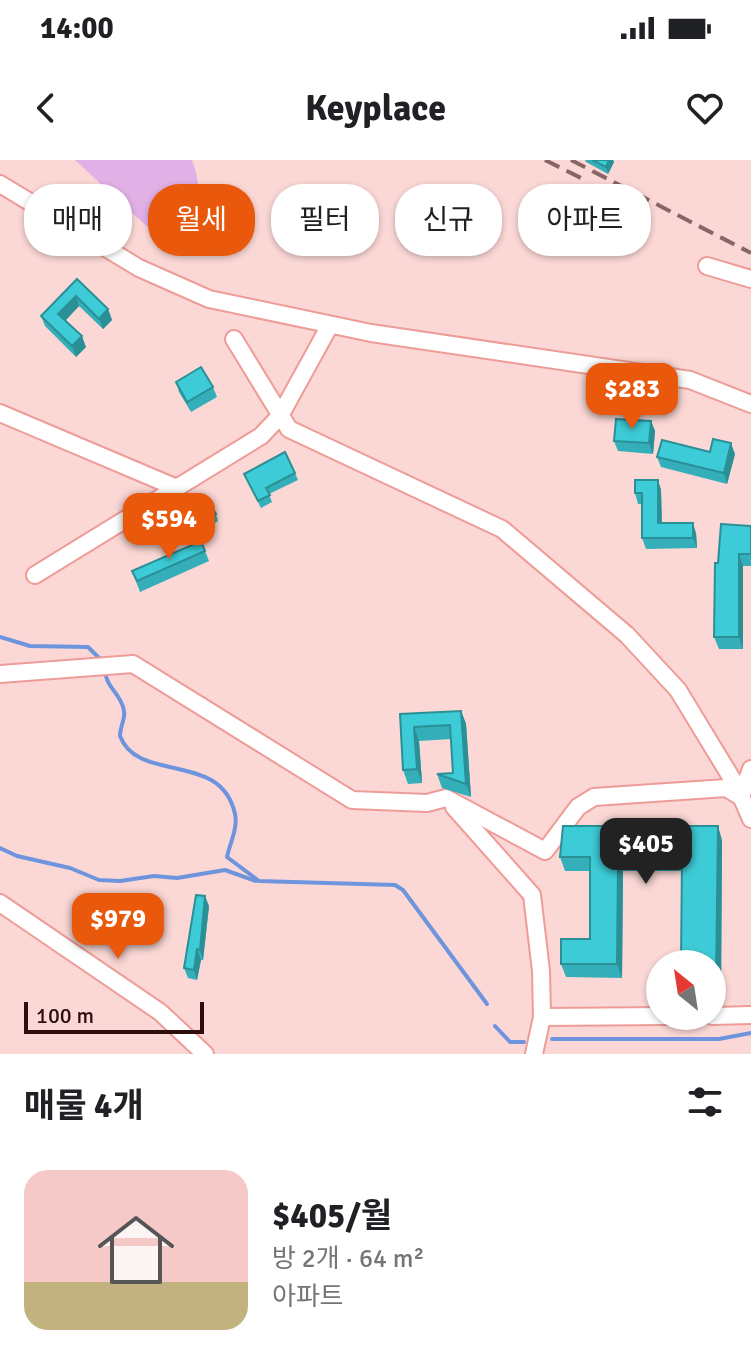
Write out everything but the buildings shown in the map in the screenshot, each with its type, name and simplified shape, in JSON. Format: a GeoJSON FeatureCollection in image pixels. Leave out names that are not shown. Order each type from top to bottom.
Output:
{"type":"FeatureCollection","features":[{"type":"Feature","properties":{"kind":"street"},"geometry":{"type":"LineString","coordinates":[[0,184],[139,268],[191,293],[247,309],[330,325],[681,378],[751,404]]}},
{"type":"Feature","properties":{"kind":"street"},"geometry":{"type":"LineString","coordinates":[[707,266],[751,279]]}},
{"type":"Feature","properties":{"kind":"street"},"geometry":{"type":"LineString","coordinates":[[35,575],[261,436],[280,416],[330,325]]}},
{"type":"Feature","properties":{"kind":"street"},"geometry":{"type":"LineString","coordinates":[[234,339],[280,416],[294,433],[487,520],[516,540],[615,624],[678,690],[751,819]]}},
{"type":"Feature","properties":{"kind":"street"},"geometry":{"type":"LineString","coordinates":[[0,413],[177,488]]}},
{"type":"Feature","properties":{"kind":"street"},"geometry":{"type":"LineString","coordinates":[[0,674],[133,664],[352,800],[427,803],[446,798],[545,851],[578,807],[594,797],[726,788],[741,797]]}},
{"type":"Feature","properties":{"kind":"street"},"geometry":{"type":"LineString","coordinates":[[741,797],[751,769]]}},
{"type":"Feature","properties":{"kind":"street"},"geometry":{"type":"LineString","coordinates":[[446,798],[532,895],[541,971],[542,1017],[537,1046]]}},
{"type":"Feature","properties":{"kind":"street"},"geometry":{"type":"LineString","coordinates":[[0,903],[160,1012],[205,1054]]}},
{"type":"Feature","properties":{"kind":"street"},"geometry":{"type":"LineString","coordinates":[[726,1016],[751,1015]]}},
{"type":"Feature","properties":{"kind":"street"},"geometry":{"type":"LineString","coordinates":[[542,1017],[646,1016]]}},
{"type":"Feature","properties":{"kind":"shaded area"},"geometry":{"type":"Polygon","coordinates":[[[75,160],[192,160],[198,184],[148,184],[148,227],[132,213],[132,184],[101,184],[75,160]]]}},
{"type":"Feature","properties":{"kind":"waterway"},"geometry":{"type":"LineString","coordinates":[[0,637],[30,646],[88,647],[102,661]]}},
{"type":"Feature","properties":{"kind":"waterway"},"geometry":{"type":"LineString","coordinates":[[105,670],[107,680],[124,709],[120,736],[130,751],[161,765],[197,774],[214,782],[227,794],[236,819],[227,857],[259,881],[395,885],[403,890],[487,1004]]}},
{"type":"Feature","properties":{"kind":"waterway"},"geometry":{"type":"LineString","coordinates":[[0,848],[17,856],[70,868],[99,880],[120,881],[154,876],[177,878],[225,870],[256,881]]}},
{"type":"Feature","properties":{"kind":"waterway"},"geometry":{"type":"LineString","coordinates":[[495,1026],[510,1042],[524,1042]]}},
{"type":"Feature","properties":{"kind":"waterway"},"geometry":{"type":"LineString","coordinates":[[552,1039],[719,1039],[751,1033]]}},
{"type":"Feature","properties":{"kind":"railway"},"geometry":{"type":"LineString","coordinates":[[545,160],[581,178]]}},
{"type":"Feature","properties":{"kind":"railway"},"geometry":{"type":"LineString","coordinates":[[571,160],[751,253]]}}]}
